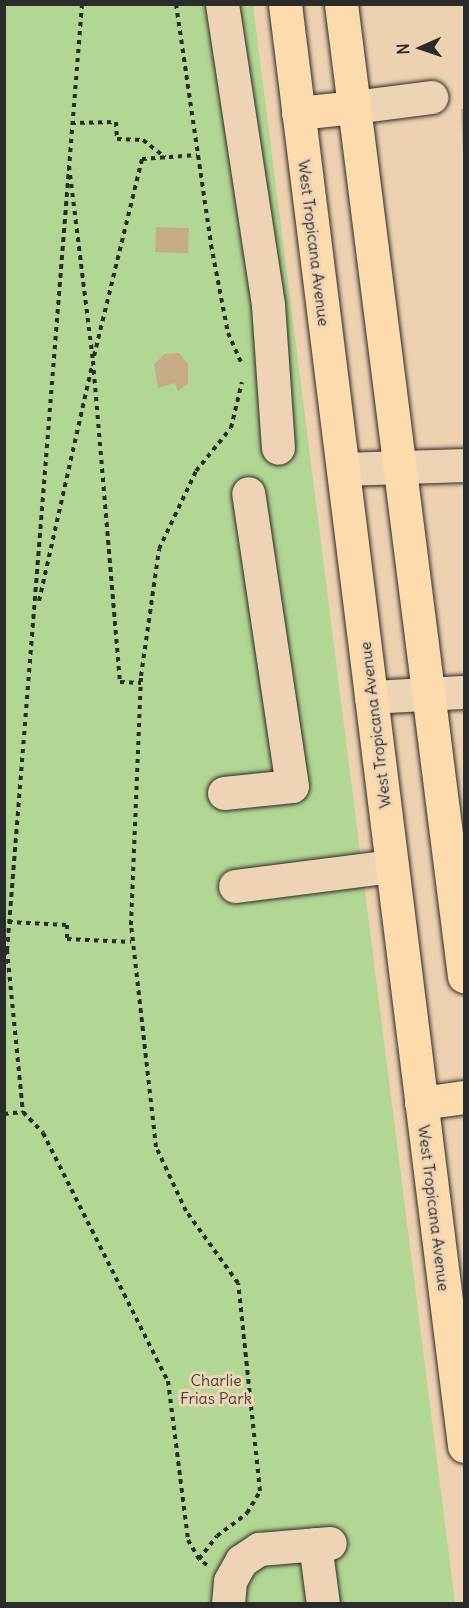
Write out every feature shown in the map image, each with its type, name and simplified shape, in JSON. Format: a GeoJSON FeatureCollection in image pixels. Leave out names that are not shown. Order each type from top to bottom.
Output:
{"type":"FeatureCollection","features":[{"type":"Feature","properties":{"kind":"main road","name":"West Tropicana Avenue"},"geometry":{"type":"LineString","coordinates":[[285,4],[465,1446]]}},
{"type":"Feature","properties":{"kind":"main road"},"geometry":{"type":"LineString","coordinates":[[341,4],[403,465],[465,976]]}},
{"type":"Feature","properties":{"kind":"main road"},"geometry":{"type":"LineString","coordinates":[[298,113],[354,106]]}},
{"type":"Feature","properties":{"kind":"main road"},"geometry":{"type":"LineString","coordinates":[[421,1102],[465,1097]]}},
{"type":"Feature","properties":{"kind":"street"},"geometry":{"type":"LineString","coordinates":[[222,4],[268,305],[278,448]]}},
{"type":"Feature","properties":{"kind":"street"},"geometry":{"type":"LineString","coordinates":[[354,106],[431,98]]}},
{"type":"Feature","properties":{"kind":"street"},"geometry":{"type":"LineString","coordinates":[[343,469],[403,465],[465,465]]}},
{"type":"Feature","properties":{"kind":"street"},"geometry":{"type":"LineString","coordinates":[[224,793],[292,786],[248,492]]}},
{"type":"Feature","properties":{"kind":"street"},"geometry":{"type":"LineString","coordinates":[[371,697],[465,692]]}},
{"type":"Feature","properties":{"kind":"street"},"geometry":{"type":"LineString","coordinates":[[235,886],[392,866]]}},
{"type":"Feature","properties":{"kind":"street"},"geometry":{"type":"LineString","coordinates":[[229,1592],[241,1561],[259,1549],[322,1543],[322,1604]]}},
{"type":"Feature","properties":{"kind":"path"},"geometry":{"type":"LineString","coordinates":[[81,4],[36,614],[9,922],[23,1112],[43,1133],[168,1381],[186,1530],[199,1559],[229,1592]]}},
{"type":"Feature","properties":{"kind":"path"},"geometry":{"type":"LineString","coordinates":[[176,4],[197,155],[228,333],[241,360],[242,391],[231,428],[196,471],[159,549],[141,683],[132,942],[156,1147],[186,1211],[238,1282],[260,1491],[247,1513],[216,1536],[199,1559]]}},
{"type":"Feature","properties":{"kind":"path"},"geometry":{"type":"LineString","coordinates":[[71,123],[116,122],[117,139],[143,140],[165,157]]}},
{"type":"Feature","properties":{"kind":"path"},"geometry":{"type":"LineString","coordinates":[[36,614],[93,361],[142,159],[197,155]]}},
{"type":"Feature","properties":{"kind":"path"},"geometry":{"type":"LineString","coordinates":[[68,157],[93,361],[120,682],[141,683]]}},
{"type":"Feature","properties":{"kind":"path"},"geometry":{"type":"LineString","coordinates":[[9,922],[67,925],[67,939],[132,942]]}},
{"type":"Feature","properties":{"kind":"path"},"geometry":{"type":"LineString","coordinates":[[4,1114],[23,1112]]}},
{"type":"Feature","properties":{"kind":"green space","name":"Charlie Frias Park"},"geometry":{"type":"Polygon","coordinates":[[[5,5],[253,5],[455,1603],[5,1604],[5,5]]]}},
{"type":"Feature","properties":{"kind":"building"},"geometry":{"type":"Polygon","coordinates":[[[461,109],[464,109],[464,155],[463,155],[461,109]]]}},
{"type":"Feature","properties":{"kind":"building"},"geometry":{"type":"Polygon","coordinates":[[[156,227],[189,228],[188,253],[155,252],[156,227]]]}},
{"type":"Feature","properties":{"kind":"building"},"geometry":{"type":"Polygon","coordinates":[[[179,353],[188,364],[188,384],[178,391],[175,383],[158,388],[154,364],[165,354],[179,353]]]}}]}
